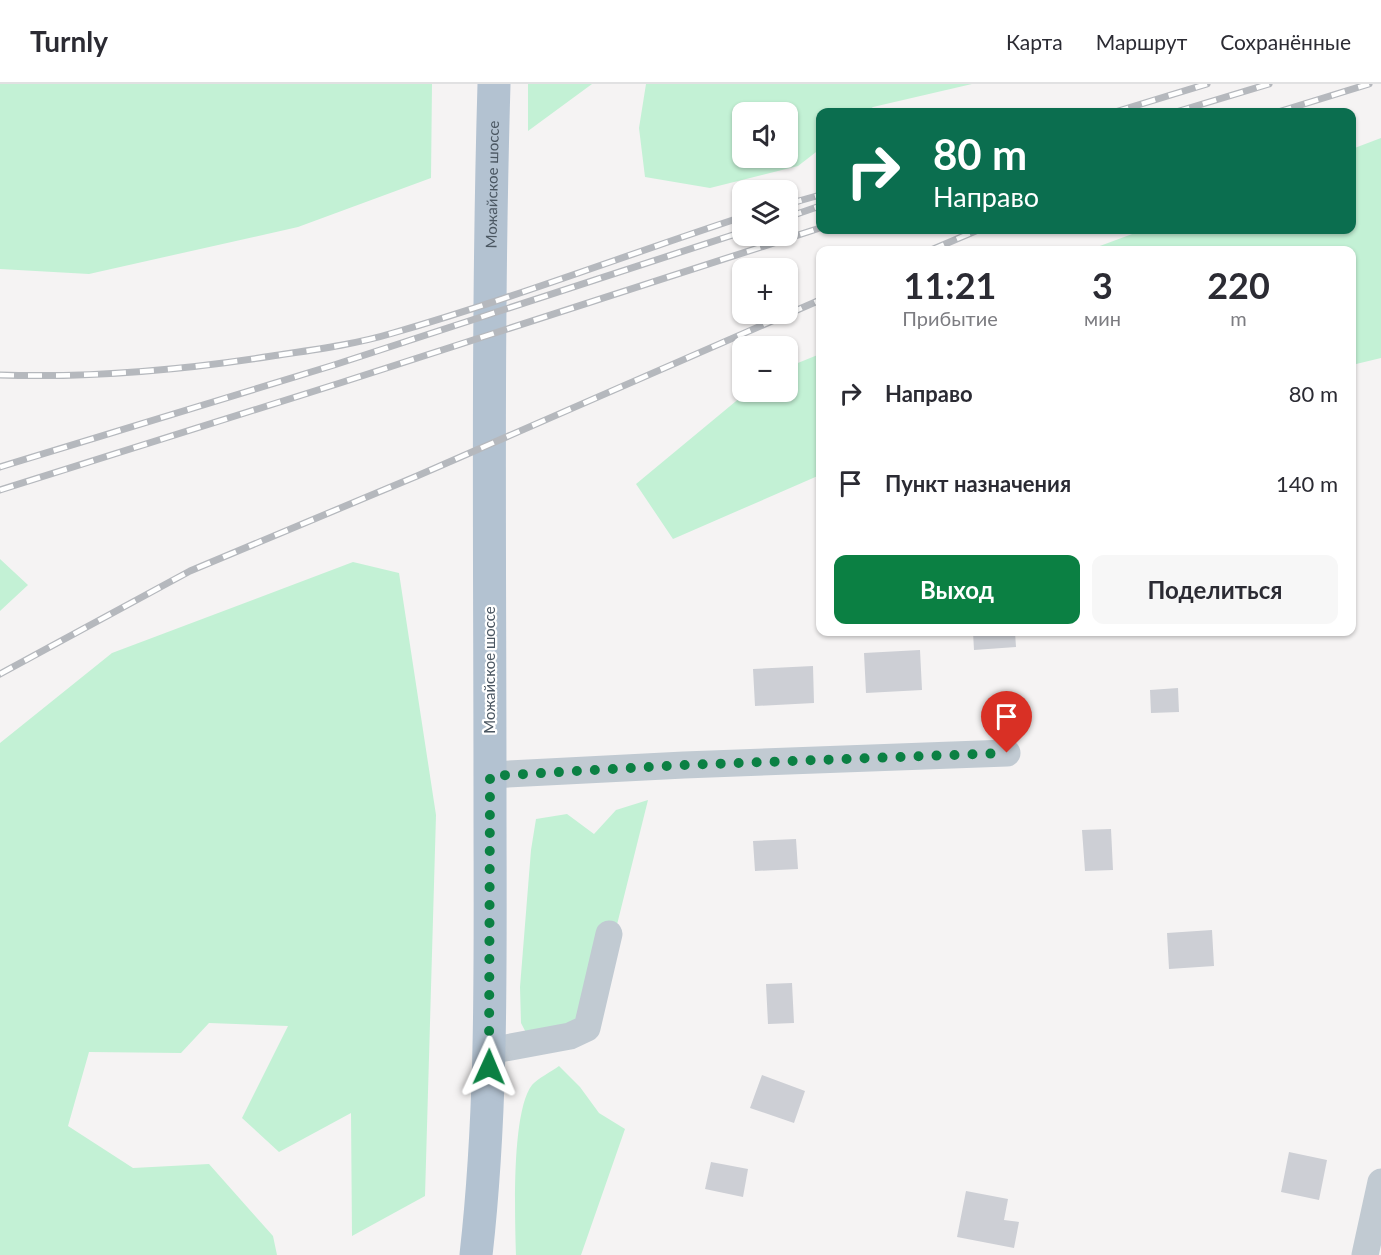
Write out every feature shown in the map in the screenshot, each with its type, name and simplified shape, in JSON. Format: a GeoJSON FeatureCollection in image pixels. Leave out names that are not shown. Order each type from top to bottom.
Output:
{"type":"FeatureCollection","features":[{"type":"Feature","properties":{"kind":"main road","name":"Можайское шоссе"},"geometry":{"type":"LineString","coordinates":[[476,1255],[483,1193],[489,1051],[489,288],[494,84]]}},
{"type":"Feature","properties":{"kind":"lane"},"geometry":{"type":"LineString","coordinates":[[490,776],[684,765],[1007,753]]}},
{"type":"Feature","properties":{"kind":"lane"},"geometry":{"type":"LineString","coordinates":[[489,1051],[570,1036],[587,1028],[609,934]]}},
{"type":"Feature","properties":{"kind":"lane"},"geometry":{"type":"LineString","coordinates":[[1365,1255],[1381,1182]]}},
{"type":"Feature","properties":{"kind":"green space"},"geometry":{"type":"Polygon","coordinates":[[[0,84],[432,84],[431,178],[298,227],[89,274],[0,269],[0,84]]]}},
{"type":"Feature","properties":{"kind":"green space"},"geometry":{"type":"Polygon","coordinates":[[[528,84],[592,84],[528,131],[528,84]]]}},
{"type":"Feature","properties":{"kind":"green space"},"geometry":{"type":"Polygon","coordinates":[[[646,84],[972,84],[872,108],[816,108],[816,152],[798,166],[798,102],[732,102],[732,168],[790,168],[742,180],[732,180],[732,182],[710,188],[645,177],[639,128],[646,84]]]}},
{"type":"Feature","properties":{"kind":"green space"},"geometry":{"type":"Polygon","coordinates":[[[1381,138],[1381,358],[1356,364],[1356,246],[1100,246],[1132,234],[1356,234],[1356,147],[1381,138]]]}},
{"type":"Feature","properties":{"kind":"green space"},"geometry":{"type":"Polygon","coordinates":[[[816,356],[816,477],[673,539],[636,484],[735,402],[798,402],[798,363],[816,356]]]}},
{"type":"Feature","properties":{"kind":"green space"},"geometry":{"type":"Polygon","coordinates":[[[0,559],[28,585],[0,611],[0,559]]]}},
{"type":"Feature","properties":{"kind":"green space"},"geometry":{"type":"Polygon","coordinates":[[[353,562],[399,573],[436,815],[425,1196],[352,1236],[351,1113],[279,1152],[242,1118],[288,1026],[209,1023],[181,1053],[89,1052],[68,1126],[133,1168],[209,1164],[273,1236],[277,1255],[0,1255],[0,743],[112,653],[353,562]]]}},
{"type":"Feature","properties":{"kind":"green space"},"geometry":{"type":"Polygon","coordinates":[[[648,800],[596,1009],[535,1050],[521,1023],[520,987],[531,850],[536,819],[567,814],[594,834],[616,810],[648,800]]]}},
{"type":"Feature","properties":{"kind":"green space"},"geometry":{"type":"Polygon","coordinates":[[[559,1066],[580,1087],[599,1113],[625,1129],[581,1255],[516,1255],[516,1167],[520,1118],[532,1085],[559,1066]]]}},
{"type":"Feature","properties":{"kind":"building"},"geometry":{"type":"Polygon","coordinates":[[[973,636],[1015,636],[1016,647],[974,650],[973,636]]]}},
{"type":"Feature","properties":{"kind":"building"},"geometry":{"type":"Polygon","coordinates":[[[920,650],[922,690],[866,693],[864,653],[920,650]]]}},
{"type":"Feature","properties":{"kind":"building"},"geometry":{"type":"Polygon","coordinates":[[[813,666],[814,703],[755,706],[753,669],[813,666]]]}},
{"type":"Feature","properties":{"kind":"building"},"geometry":{"type":"Polygon","coordinates":[[[1178,688],[1179,712],[1151,713],[1150,690],[1178,688]]]}},
{"type":"Feature","properties":{"kind":"building"},"geometry":{"type":"Polygon","coordinates":[[[1111,829],[1113,870],[1085,871],[1082,830],[1111,829]]]}},
{"type":"Feature","properties":{"kind":"building"},"geometry":{"type":"Polygon","coordinates":[[[796,839],[798,869],[755,871],[753,841],[796,839]]]}},
{"type":"Feature","properties":{"kind":"building"},"geometry":{"type":"Polygon","coordinates":[[[1212,930],[1214,966],[1169,969],[1167,933],[1212,930]]]}},
{"type":"Feature","properties":{"kind":"building"},"geometry":{"type":"Polygon","coordinates":[[[792,983],[794,1023],[768,1024],[766,984],[792,983]]]}},
{"type":"Feature","properties":{"kind":"building"},"geometry":{"type":"Polygon","coordinates":[[[762,1075],[805,1091],[794,1123],[750,1108],[762,1075]]]}},
{"type":"Feature","properties":{"kind":"building"},"geometry":{"type":"Polygon","coordinates":[[[1289,1152],[1327,1160],[1319,1200],[1281,1192],[1289,1152]]]}},
{"type":"Feature","properties":{"kind":"building"},"geometry":{"type":"Polygon","coordinates":[[[711,1162],[748,1169],[743,1197],[705,1189],[711,1162]]]}},
{"type":"Feature","properties":{"kind":"building"},"geometry":{"type":"Polygon","coordinates":[[[966,1191],[1008,1199],[1004,1220],[1019,1222],[1014,1248],[957,1237],[966,1191]]]}},
{"type":"Feature","properties":{"kind":"railway"},"geometry":{"type":"LineString","coordinates":[[1128,108],[1207,84]]}},
{"type":"Feature","properties":{"kind":"railway"},"geometry":{"type":"LineString","coordinates":[[1189,108],[1269,84]]}},
{"type":"Feature","properties":{"kind":"railway"},"geometry":{"type":"LineString","coordinates":[[1291,108],[1369,84]]}},
{"type":"Feature","properties":{"kind":"railway"},"geometry":{"type":"LineString","coordinates":[[798,201],[816,196]]}},
{"type":"Feature","properties":{"kind":"railway"},"geometry":{"type":"LineString","coordinates":[[798,214],[816,207]]}},
{"type":"Feature","properties":{"kind":"railway"},"geometry":{"type":"LineString","coordinates":[[0,375],[102,374],[170,369],[238,361],[363,341],[481,306],[732,220]]}},
{"type":"Feature","properties":{"kind":"railway"},"geometry":{"type":"LineString","coordinates":[[0,490],[816,229]]}},
{"type":"Feature","properties":{"kind":"railway"},"geometry":{"type":"LineString","coordinates":[[940,246],[969,234]]}},
{"type":"Feature","properties":{"kind":"railway"},"geometry":{"type":"LineString","coordinates":[[0,467],[334,365],[732,235]]}},
{"type":"Feature","properties":{"kind":"railway"},"geometry":{"type":"LineString","coordinates":[[0,674],[190,571],[417,476],[816,302]]}},
{"type":"Feature","properties":{"kind":"route"},"geometry":{"type":"LineString","coordinates":[[489,1067],[490,776],[684,765],[1007,753]]}}]}
